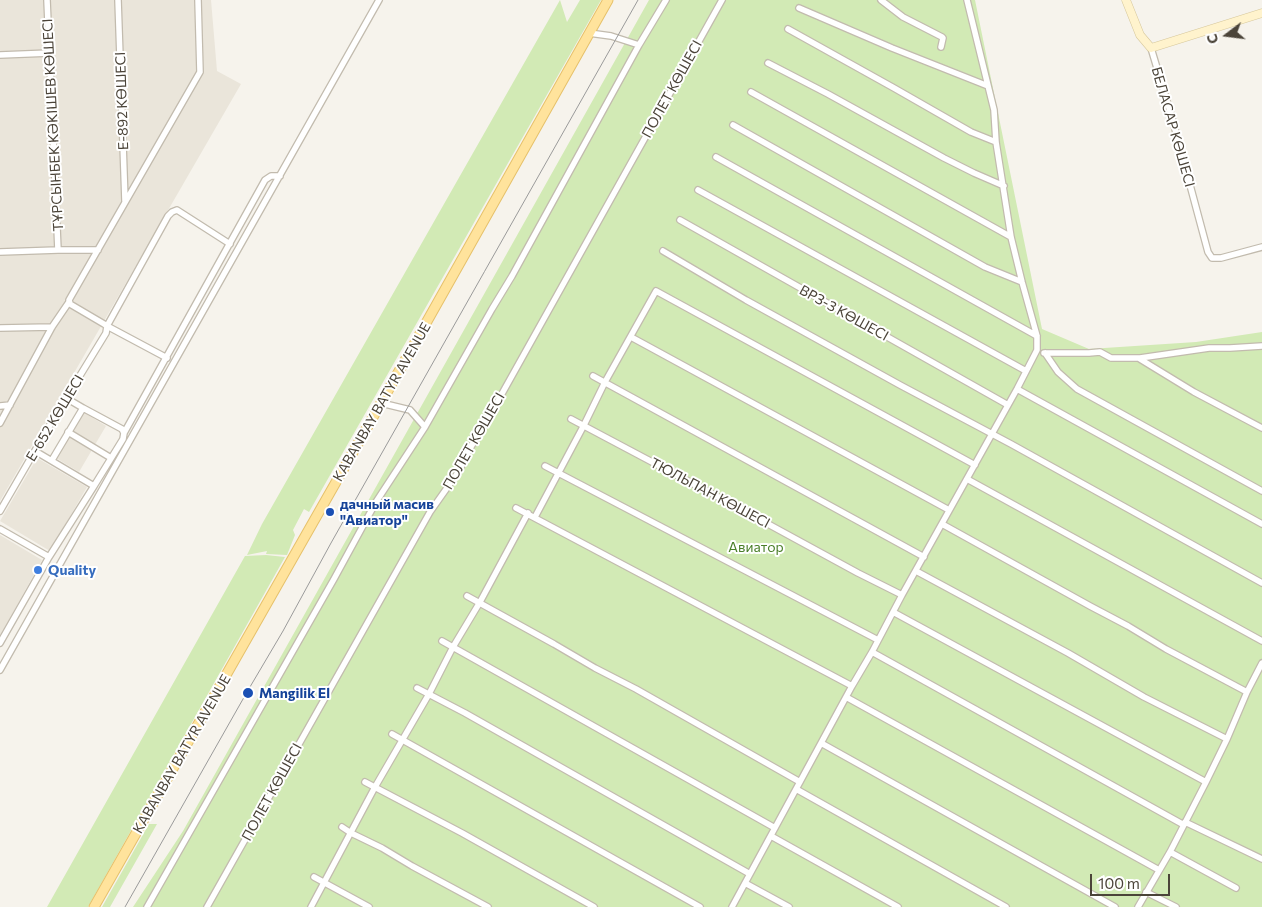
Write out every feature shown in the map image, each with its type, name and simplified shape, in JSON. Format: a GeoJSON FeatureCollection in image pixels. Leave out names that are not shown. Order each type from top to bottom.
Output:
{"type":"FeatureCollection","features":[{"type":"Feature","properties":{"kind":"main road","name":"KABANBAY BATYR AVENUE"},"geometry":{"type":"LineString","coordinates":[[94,907],[608,0]]}},
{"type":"Feature","properties":{"kind":"street","name":"ТҰРСЫНБЕК КӘКІШЕВ КӨШЕСІ"},"geometry":{"type":"LineString","coordinates":[[47,0],[58,250]]}},
{"type":"Feature","properties":{"kind":"street","name":"Е-892 КӨШЕСІ"},"geometry":{"type":"LineString","coordinates":[[118,0],[125,201]]}},
{"type":"Feature","properties":{"kind":"street"},"geometry":{"type":"LineString","coordinates":[[0,423],[52,327],[200,72],[198,0]]}},
{"type":"Feature","properties":{"kind":"street"},"geometry":{"type":"LineString","coordinates":[[0,670],[379,0]]}},
{"type":"Feature","properties":{"kind":"street"},"geometry":{"type":"LineString","coordinates":[[147,907],[334,580],[376,502],[425,427],[512,276],[639,45],[666,0]]}},
{"type":"Feature","properties":{"kind":"street","name":"ПОЛЕТ КӨШЕСІ"},"geometry":{"type":"LineString","coordinates":[[207,907],[430,512],[459,471],[469,450],[722,0]]}},
{"type":"Feature","properties":{"kind":"street"},"geometry":{"type":"LineString","coordinates":[[881,0],[903,17],[942,37],[941,47]]}},
{"type":"Feature","properties":{"kind":"street"},"geometry":{"type":"LineString","coordinates":[[732,907],[1037,350],[1037,336],[1011,236],[996,142],[994,110],[967,0]]}},
{"type":"Feature","properties":{"kind":"street","name":"БЕЛАСАР КӨШЕСІ"},"geometry":{"type":"LineString","coordinates":[[1126,0],[1140,35],[1151,48],[1208,252],[1212,258],[1221,258],[1262,247]]}},
{"type":"Feature","properties":{"kind":"street"},"geometry":{"type":"LineString","coordinates":[[799,8],[988,86]]}},
{"type":"Feature","properties":{"kind":"street"},"geometry":{"type":"LineString","coordinates":[[1151,48],[1262,13]]}},
{"type":"Feature","properties":{"kind":"street"},"geometry":{"type":"LineString","coordinates":[[788,29],[971,132],[996,142]]}},
{"type":"Feature","properties":{"kind":"street"},"geometry":{"type":"LineString","coordinates":[[590,33],[611,36],[639,45]]}},
{"type":"Feature","properties":{"kind":"street"},"geometry":{"type":"LineString","coordinates":[[0,55],[50,53]]}},
{"type":"Feature","properties":{"kind":"street"},"geometry":{"type":"LineString","coordinates":[[768,63],[944,158],[1004,186]]}},
{"type":"Feature","properties":{"kind":"street"},"geometry":{"type":"LineString","coordinates":[[751,92],[1011,236]]}},
{"type":"Feature","properties":{"kind":"street"},"geometry":{"type":"LineString","coordinates":[[733,125],[986,267],[1022,282]]}},
{"type":"Feature","properties":{"kind":"street"},"geometry":{"type":"LineString","coordinates":[[716,157],[1037,336]]}},
{"type":"Feature","properties":{"kind":"street"},"geometry":{"type":"LineString","coordinates":[[0,643],[50,557],[123,439],[124,433],[265,180],[271,176],[280,176]]}},
{"type":"Feature","properties":{"kind":"street"},"geometry":{"type":"LineString","coordinates":[[698,190],[1026,371]]}},
{"type":"Feature","properties":{"kind":"street","name":"Е-652 КӨШЕСІ"},"geometry":{"type":"LineString","coordinates":[[0,511],[106,333],[106,325],[168,216],[177,210],[230,244]]}},
{"type":"Feature","properties":{"kind":"street","name":"ВРЗ-3 КӨШЕСІ"},"geometry":{"type":"LineString","coordinates":[[680,220],[1008,405]]}},
{"type":"Feature","properties":{"kind":"street"},"geometry":{"type":"LineString","coordinates":[[0,252],[98,250]]}},
{"type":"Feature","properties":{"kind":"street"},"geometry":{"type":"LineString","coordinates":[[662,251],[746,300],[1262,583]]}},
{"type":"Feature","properties":{"kind":"street"},"geometry":{"type":"LineString","coordinates":[[535,517],[605,382],[656,291],[975,465]]}},
{"type":"Feature","properties":{"kind":"street"},"geometry":{"type":"LineString","coordinates":[[68,302],[167,358]]}},
{"type":"Feature","properties":{"kind":"street"},"geometry":{"type":"LineString","coordinates":[[0,328],[52,327]]}},
{"type":"Feature","properties":{"kind":"street"},"geometry":{"type":"LineString","coordinates":[[631,337],[949,510]]}},
{"type":"Feature","properties":{"kind":"street"},"geometry":{"type":"LineString","coordinates":[[1037,350],[1045,353],[1100,352],[1111,358],[1140,358],[1209,348],[1262,346]]}},
{"type":"Feature","properties":{"kind":"street"},"geometry":{"type":"LineString","coordinates":[[1045,353],[1058,372],[1077,389],[1262,491]]}},
{"type":"Feature","properties":{"kind":"street"},"geometry":{"type":"LineString","coordinates":[[1140,358],[1194,392],[1262,428]]}},
{"type":"Feature","properties":{"kind":"street"},"geometry":{"type":"LineString","coordinates":[[593,376],[924,557]]}},
{"type":"Feature","properties":{"kind":"street"},"geometry":{"type":"LineString","coordinates":[[1017,389],[1262,524]]}},
{"type":"Feature","properties":{"kind":"street"},"geometry":{"type":"LineString","coordinates":[[66,398],[122,429],[124,433]]}},
{"type":"Feature","properties":{"kind":"street"},"geometry":{"type":"LineString","coordinates":[[381,403],[410,410],[425,427]]}},
{"type":"Feature","properties":{"kind":"street"},"geometry":{"type":"LineString","coordinates":[[0,406],[10,405]]}},
{"type":"Feature","properties":{"kind":"street"},"geometry":{"type":"LineString","coordinates":[[52,460],[83,408]]}},
{"type":"Feature","properties":{"kind":"street","name":"ТЮЛЬПАН КӨШЕСІ"},"geometry":{"type":"LineString","coordinates":[[571,418],[902,595]]}},
{"type":"Feature","properties":{"kind":"street"},"geometry":{"type":"LineString","coordinates":[[68,432],[111,458]]}},
{"type":"Feature","properties":{"kind":"street"},"geometry":{"type":"LineString","coordinates":[[35,451],[94,486]]}},
{"type":"Feature","properties":{"kind":"street"},"geometry":{"type":"LineString","coordinates":[[545,466],[878,640]]}},
{"type":"Feature","properties":{"kind":"street"},"geometry":{"type":"LineString","coordinates":[[967,479],[1262,642]]}},
{"type":"Feature","properties":{"kind":"street"},"geometry":{"type":"LineString","coordinates":[[516,508],[852,686]]}},
{"type":"Feature","properties":{"kind":"street"},"geometry":{"type":"LineString","coordinates":[[311,907],[375,787],[429,694],[528,513]]}},
{"type":"Feature","properties":{"kind":"street"},"geometry":{"type":"LineString","coordinates":[[942,524],[1247,692]]}},
{"type":"Feature","properties":{"kind":"street"},"geometry":{"type":"LineString","coordinates":[[0,529],[50,557]]}},
{"type":"Feature","properties":{"kind":"street"},"geometry":{"type":"LineString","coordinates":[[916,570],[1144,696],[1227,739]]}},
{"type":"Feature","properties":{"kind":"street"},"geometry":{"type":"LineString","coordinates":[[467,596],[800,782]]}},
{"type":"Feature","properties":{"kind":"street"},"geometry":{"type":"LineString","coordinates":[[893,612],[1206,782]]}},
{"type":"Feature","properties":{"kind":"street"},"geometry":{"type":"LineString","coordinates":[[442,641],[775,828]]}},
{"type":"Feature","properties":{"kind":"street"},"geometry":{"type":"LineString","coordinates":[[872,652],[1185,823],[1262,859]]}},
{"type":"Feature","properties":{"kind":"street"},"geometry":{"type":"LineString","coordinates":[[1138,907],[1170,852],[1206,782],[1262,662]]}},
{"type":"Feature","properties":{"kind":"street"},"geometry":{"type":"LineString","coordinates":[[417,688],[465,713],[750,874]]}},
{"type":"Feature","properties":{"kind":"street"},"geometry":{"type":"LineString","coordinates":[[846,698],[1159,870]]}},
{"type":"Feature","properties":{"kind":"street"},"geometry":{"type":"LineString","coordinates":[[392,734],[700,907]]}},
{"type":"Feature","properties":{"kind":"street"},"geometry":{"type":"LineString","coordinates":[[821,743],[1115,907]]}},
{"type":"Feature","properties":{"kind":"street"},"geometry":{"type":"LineString","coordinates":[[365,782],[470,837],[594,907]]}},
{"type":"Feature","properties":{"kind":"street"},"geometry":{"type":"LineString","coordinates":[[796,789],[1006,907]]}},
{"type":"Feature","properties":{"kind":"street"},"geometry":{"type":"LineString","coordinates":[[342,827],[488,907]]}},
{"type":"Feature","properties":{"kind":"street"},"geometry":{"type":"LineString","coordinates":[[771,836],[898,907]]}},
{"type":"Feature","properties":{"kind":"street"},"geometry":{"type":"LineString","coordinates":[[1170,852],[1236,888]]}},
{"type":"Feature","properties":{"kind":"street"},"geometry":{"type":"LineString","coordinates":[[314,878],[369,907]]}},
{"type":"Feature","properties":{"kind":"street"},"geometry":{"type":"LineString","coordinates":[[745,883],[789,907]]}},
{"type":"Feature","properties":{"kind":"street"},"geometry":{"type":"LineString","coordinates":[[1146,892],[1176,907]]}},
{"type":"Feature","properties":{"kind":"shaded area"},"geometry":{"type":"Polygon","coordinates":[[[0,0],[211,0],[217,71],[241,84],[0,501],[0,0]]]}},
{"type":"Feature","properties":{"kind":"shaded area"},"geometry":{"type":"Polygon","coordinates":[[[83,412],[106,426],[79,472],[56,458],[83,412]]]}},
{"type":"Feature","properties":{"kind":"shaded area"},"geometry":{"type":"Polygon","coordinates":[[[37,458],[87,487],[50,551],[0,521],[37,458]]]}},
{"type":"Feature","properties":{"kind":"shaded area"},"geometry":{"type":"Polygon","coordinates":[[[0,535],[42,560],[0,636],[0,535]]]}},
{"type":"Feature","properties":{"kind":"green space"},"geometry":{"type":"Polygon","coordinates":[[[560,0],[567,22],[580,0],[601,0],[309,512],[304,509],[293,530],[295,535],[287,555],[266,554],[267,551],[247,555],[262,524],[560,0]]]}},
{"type":"Feature","properties":{"kind":"green space","name":"Авиатор"},"geometry":{"type":"Polygon","coordinates":[[[649,0],[975,0],[1042,329],[1089,349],[1196,342],[1262,332],[1262,907],[133,907],[183,831],[649,0]]]}},
{"type":"Feature","properties":{"kind":"green space"},"geometry":{"type":"Polygon","coordinates":[[[266,555],[285,557],[88,907],[47,907],[245,556],[266,555]]]}},
{"type":"Feature","properties":{"kind":"green space"},"geometry":{"type":"Polygon","coordinates":[[[149,824],[157,824],[110,907],[102,907],[149,824]]]}},
{"type":"Feature","properties":{"kind":"tram line"},"geometry":{"type":"LineString","coordinates":[[125,907],[283,631],[638,0]]}},
{"type":"Feature","properties":{"kind":"place","name":"дачный масив \"Авиатор\""},"geometry":{"type":"Point","coordinates":[330,512]}},
{"type":"Feature","properties":{"kind":"place","name":"Quality"},"geometry":{"type":"Point","coordinates":[38,570]}},
{"type":"Feature","properties":{"kind":"place","name":"Mangilik El"},"geometry":{"type":"Point","coordinates":[248,693]}}]}
